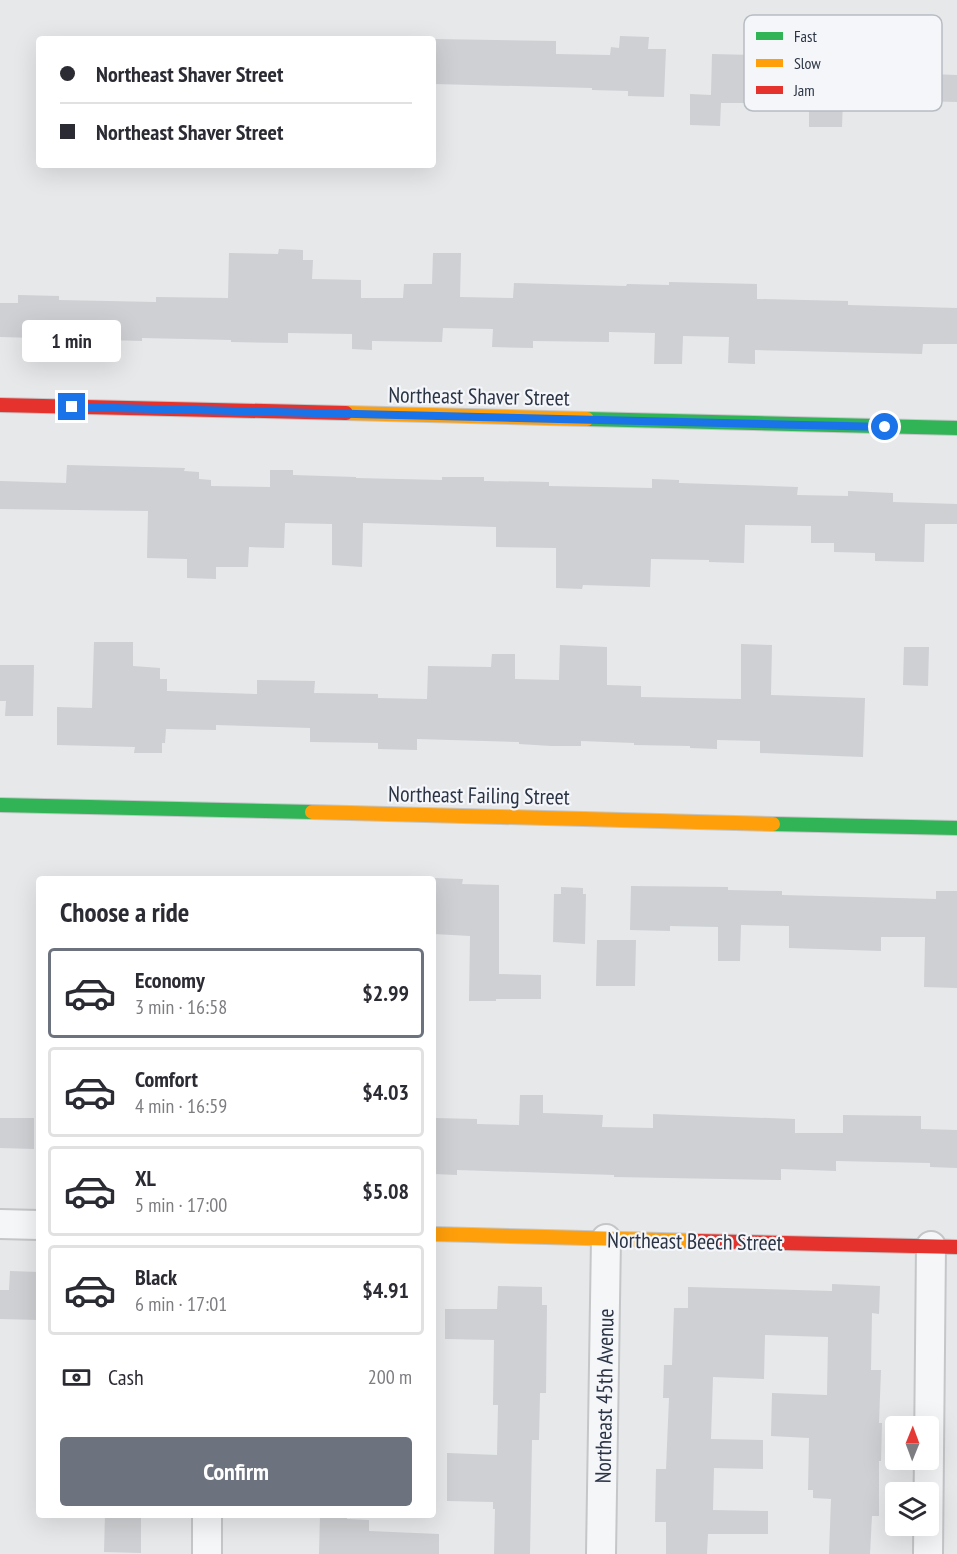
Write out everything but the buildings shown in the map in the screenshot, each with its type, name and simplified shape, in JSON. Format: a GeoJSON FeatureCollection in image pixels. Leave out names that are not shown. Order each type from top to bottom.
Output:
{"type":"FeatureCollection","features":[{"type":"Feature","properties":{"kind":"street","name":"Northeast Shaver Street"},"geometry":{"type":"LineString","coordinates":[[0,405],[957,428]]}},
{"type":"Feature","properties":{"kind":"street","name":"Northeast Failing Street"},"geometry":{"type":"LineString","coordinates":[[0,805],[957,828]]}},
{"type":"Feature","properties":{"kind":"street"},"geometry":{"type":"LineString","coordinates":[[0,1224],[36,1225]]}},
{"type":"Feature","properties":{"kind":"street","name":"Northeast Beech Street"},"geometry":{"type":"LineString","coordinates":[[436,1234],[944,1247]]}},
{"type":"Feature","properties":{"kind":"street","name":"Northeast 45th Avenue"},"geometry":{"type":"LineString","coordinates":[[601,1554],[606,1239]]}},
{"type":"Feature","properties":{"kind":"street"},"geometry":{"type":"LineString","coordinates":[[928,1554],[944,1247]]}},
{"type":"Feature","properties":{"kind":"street"},"geometry":{"type":"LineString","coordinates":[[207,1518],[207,1554]]}},
{"type":"Feature","properties":{"kind":"traffic: fast"},"geometry":{"type":"LineString","coordinates":[[587,419],[957,428]]}},
{"type":"Feature","properties":{"kind":"traffic: fast"},"geometry":{"type":"LineString","coordinates":[[0,805],[312,812]]}},
{"type":"Feature","properties":{"kind":"traffic: fast"},"geometry":{"type":"LineString","coordinates":[[773,824],[957,828]]}},
{"type":"Feature","properties":{"kind":"traffic: slow"},"geometry":{"type":"LineString","coordinates":[[346,413],[587,419]]}},
{"type":"Feature","properties":{"kind":"traffic: slow"},"geometry":{"type":"LineString","coordinates":[[312,812],[773,824]]}},
{"type":"Feature","properties":{"kind":"traffic: slow"},"geometry":{"type":"LineString","coordinates":[[436,1234],[699,1241]]}},
{"type":"Feature","properties":{"kind":"traffic: jam"},"geometry":{"type":"LineString","coordinates":[[0,405],[346,413]]}},
{"type":"Feature","properties":{"kind":"traffic: jam"},"geometry":{"type":"LineString","coordinates":[[699,1241],[957,1247]]}},
{"type":"Feature","properties":{"kind":"route"},"geometry":{"type":"LineString","coordinates":[[72,407],[885,427]]}}]}
